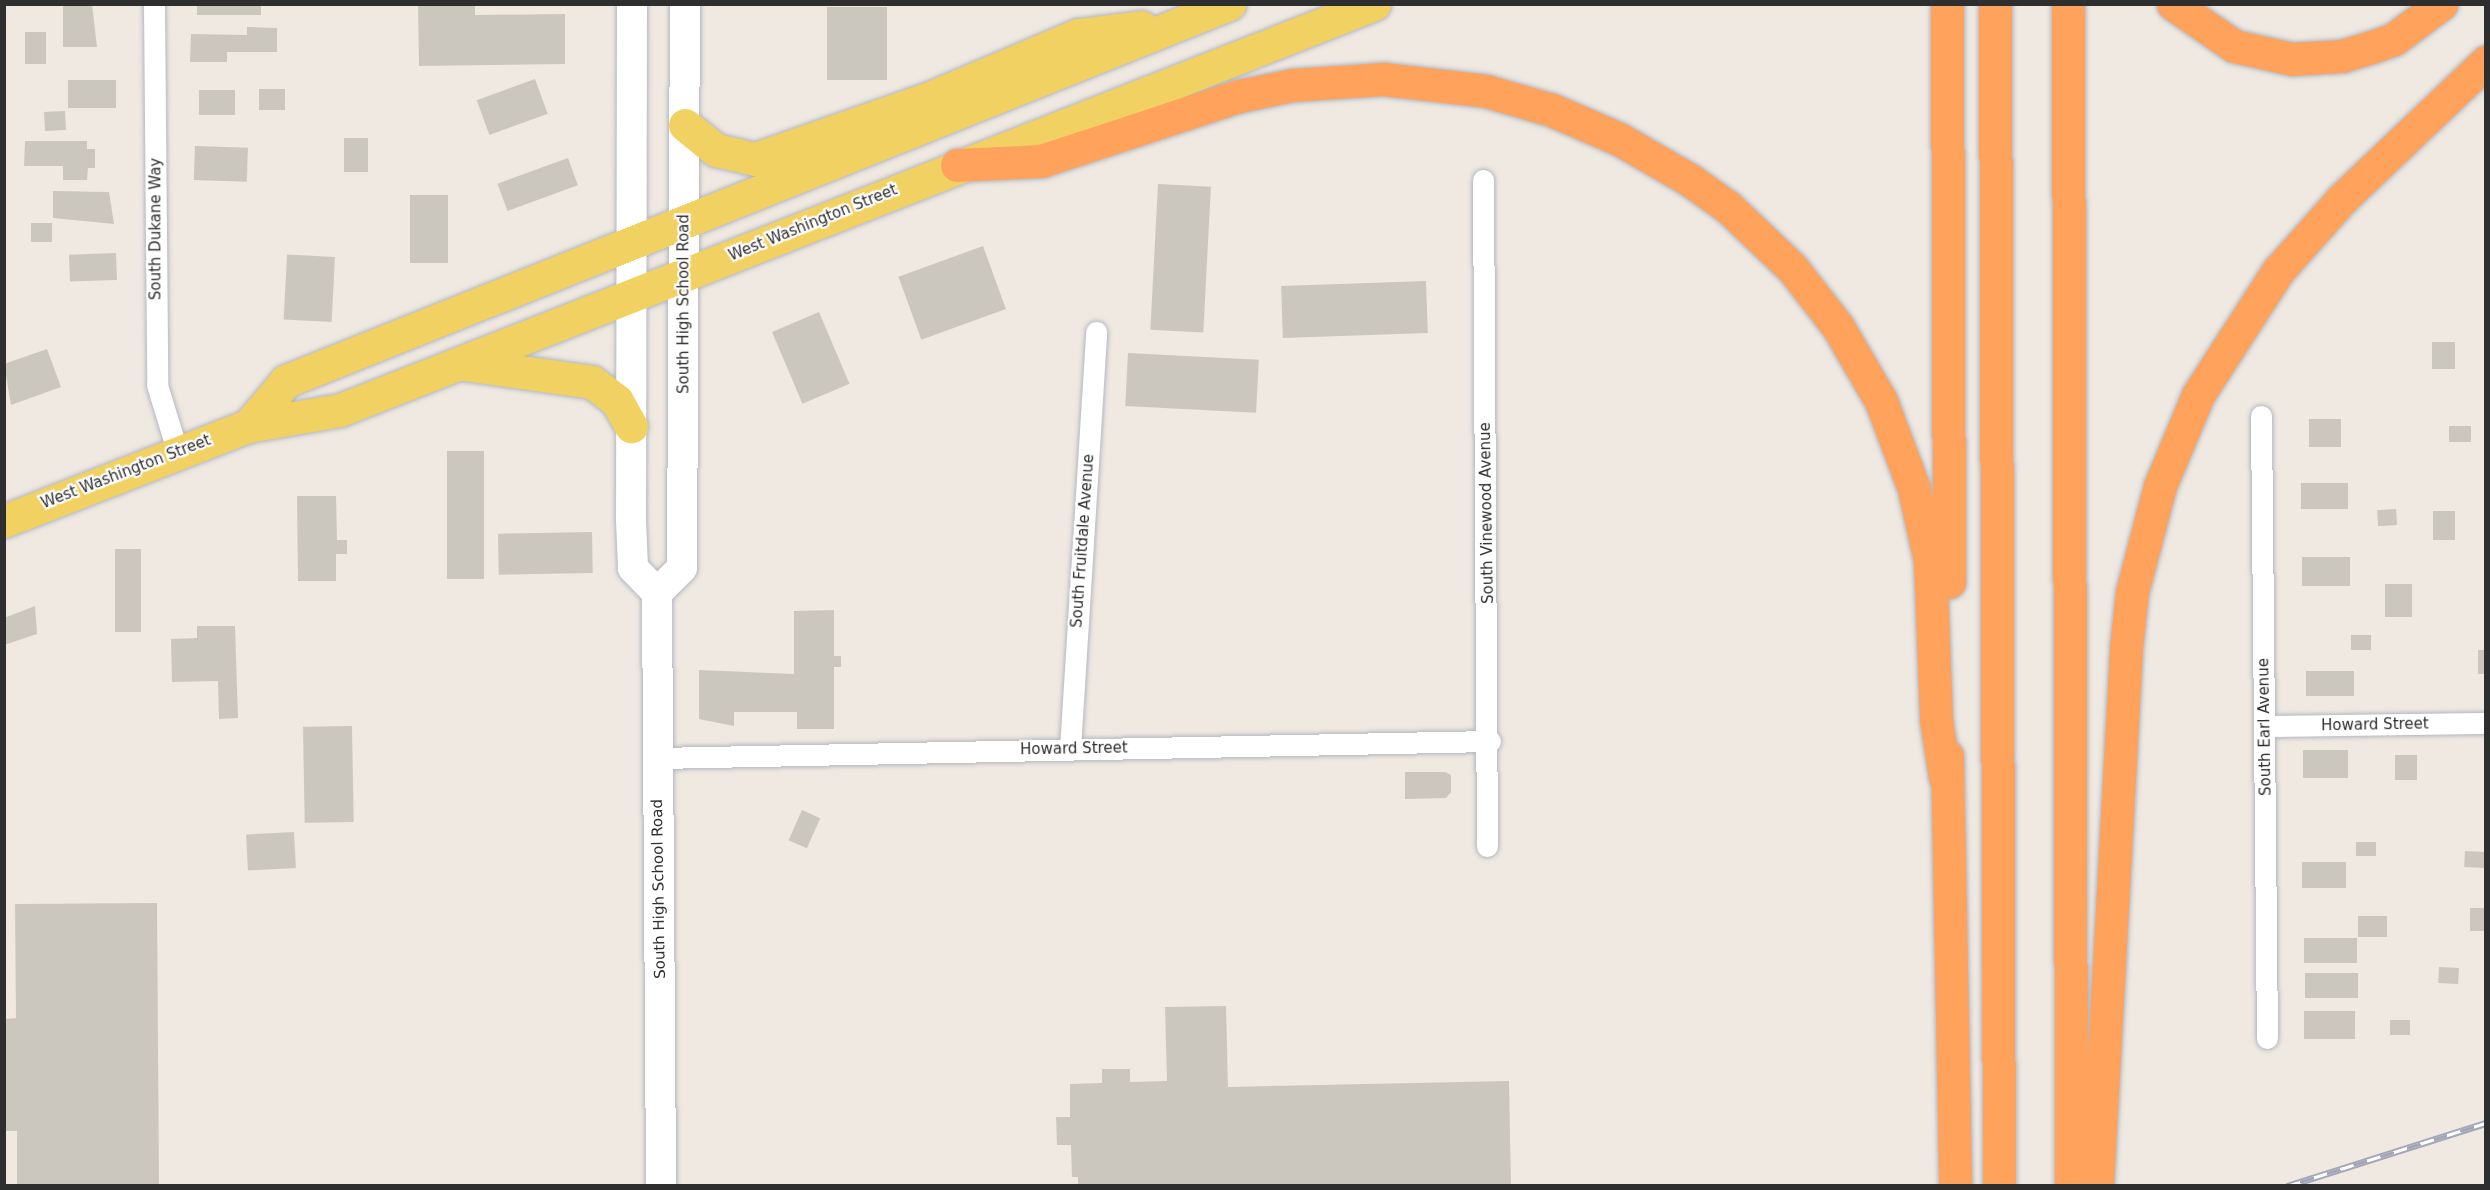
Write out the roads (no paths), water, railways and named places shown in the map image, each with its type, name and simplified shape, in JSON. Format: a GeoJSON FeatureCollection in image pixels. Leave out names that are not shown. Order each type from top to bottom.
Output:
{"type":"FeatureCollection","features":[{"type":"Feature","properties":{"kind":"highway"},"geometry":{"type":"LineString","coordinates":[[1947,4],[1946,777],[1955,1185]]}},
{"type":"Feature","properties":{"kind":"highway"},"geometry":{"type":"LineString","coordinates":[[1995,4],[1999,1185]]}},
{"type":"Feature","properties":{"kind":"highway"},"geometry":{"type":"LineString","coordinates":[[2068,4],[2084,1183]]}},
{"type":"Feature","properties":{"kind":"highway"},"geometry":{"type":"LineString","coordinates":[[2173,4],[2234,46],[2273,56],[2320,60],[2394,39],[2441,4]]}},
{"type":"Feature","properties":{"kind":"highway"},"geometry":{"type":"LineString","coordinates":[[2084,1183],[2132,592],[2160,486],[2198,395],[2272,280],[2342,199],[2486,62]]}},
{"type":"Feature","properties":{"kind":"highway"},"geometry":{"type":"LineString","coordinates":[[957,165],[1041,161],[1239,96],[1293,85],[1383,79],[1485,91],[1552,110],[1619,139],[1682,174],[1728,207],[1793,269],[1838,327],[1881,401],[1914,489],[1930,561],[1936,720],[1946,777]]}},
{"type":"Feature","properties":{"kind":"main road"},"geometry":{"type":"LineString","coordinates":[[248,426],[286,381],[684,220],[1230,4]]}},
{"type":"Feature","properties":{"kind":"main road","name":"West Washington Street"},"geometry":{"type":"LineString","coordinates":[[4,521],[177,450],[248,426],[340,410],[957,165],[1374,4]]}},
{"type":"Feature","properties":{"kind":"main road"},"geometry":{"type":"LineString","coordinates":[[685,124],[716,150],[755,159],[930,98],[1078,35],[1191,20]]}},
{"type":"Feature","properties":{"kind":"main road"},"geometry":{"type":"LineString","coordinates":[[459,363],[583,379],[611,393],[631,426]]}},
{"type":"Feature","properties":{"kind":"street","name":"South Dukane Way"},"geometry":{"type":"LineString","coordinates":[[154,4],[157,385],[177,450]]}},
{"type":"Feature","properties":{"kind":"street"},"geometry":{"type":"LineString","coordinates":[[632,4],[628,243],[633,568],[657,593]]}},
{"type":"Feature","properties":{"kind":"street","name":"South High School Road"},"geometry":{"type":"LineString","coordinates":[[661,1185],[657,593],[682,568],[685,4]]}},
{"type":"Feature","properties":{"kind":"street","name":"South Vinewood Avenue"},"geometry":{"type":"LineString","coordinates":[[1483,180],[1490,741],[1487,846]]}},
{"type":"Feature","properties":{"kind":"street","name":"South Fruitdale Avenue"},"geometry":{"type":"LineString","coordinates":[[1070,749],[1096,332]]}},
{"type":"Feature","properties":{"kind":"street","name":"South Earl Avenue"},"geometry":{"type":"LineString","coordinates":[[2261,416],[2267,1038]]}},
{"type":"Feature","properties":{"kind":"street","name":"Howard Street"},"geometry":{"type":"LineString","coordinates":[[2265,726],[2486,723]]}},
{"type":"Feature","properties":{"kind":"street","name":"Howard Street"},"geometry":{"type":"LineString","coordinates":[[658,758],[1490,741]]}},
{"type":"Feature","properties":{"kind":"railway"},"geometry":{"type":"LineString","coordinates":[[2287,1186],[2486,1123]]}}]}
